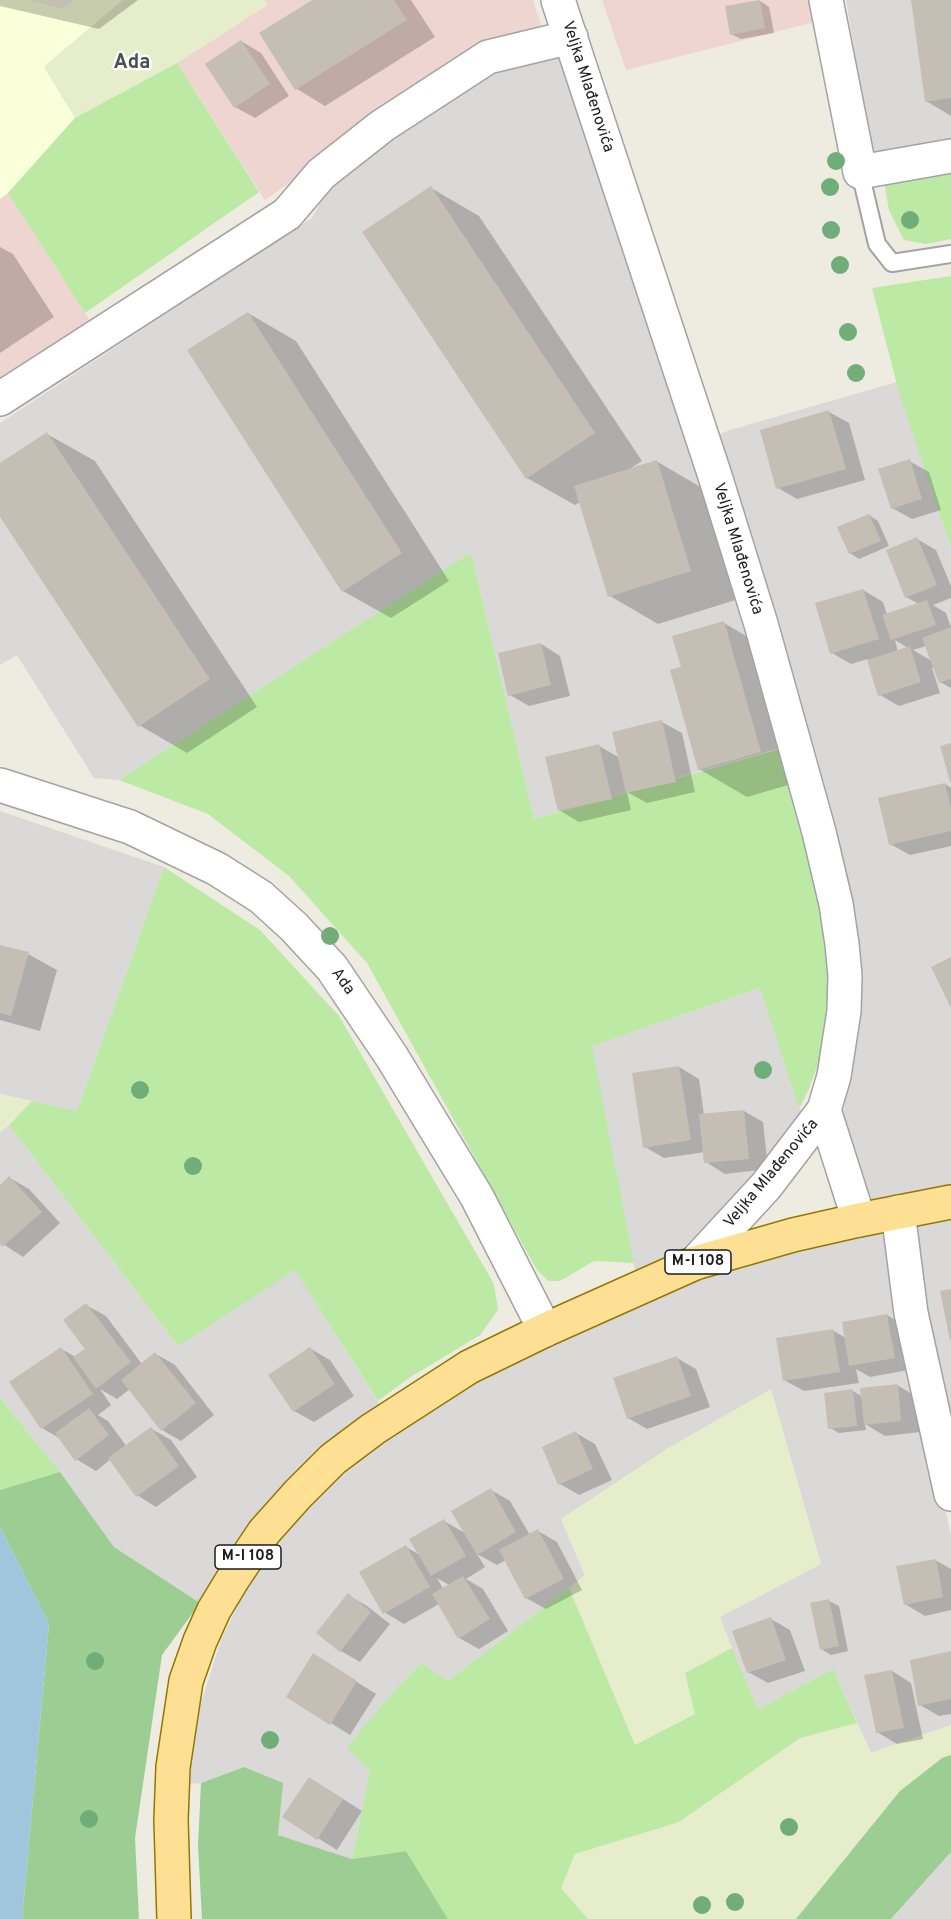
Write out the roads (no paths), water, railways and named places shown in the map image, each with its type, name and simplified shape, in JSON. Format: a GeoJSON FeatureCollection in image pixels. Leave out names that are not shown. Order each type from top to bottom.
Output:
{"type":"FeatureCollection","features":[{"type":"Feature","properties":{"kind":"main road","name":"M-I 108"},"geometry":{"type":"LineString","coordinates":[[174,1919],[171,1820],[173,1767],[186,1681],[200,1641],[234,1577],[264,1532],[333,1459],[373,1429],[469,1367],[694,1263],[793,1235],[951,1202]]}},
{"type":"Feature","properties":{"kind":"street","name":"Veljka Mlađenovića"},"geometry":{"type":"LineString","coordinates":[[558,0],[715,476],[761,624],[819,832],[836,904],[844,976],[844,1011],[834,1076],[824,1110],[766,1186],[694,1263]]}},
{"type":"Feature","properties":{"kind":"street"},"geometry":{"type":"LineString","coordinates":[[826,0],[860,172],[951,156]]}},
{"type":"Feature","properties":{"kind":"street"},"geometry":{"type":"LineString","coordinates":[[0,399],[287,214],[321,174],[373,133],[488,57],[571,37]]}},
{"type":"Feature","properties":{"kind":"street","name":"Ada"},"geometry":{"type":"LineString","coordinates":[[0,785],[130,827],[217,869],[261,897],[294,927],[332,968],[393,1057],[477,1197],[545,1330]]}},
{"type":"Feature","properties":{"kind":"street","name":"Veljka Mlađenovića"},"geometry":{"type":"LineString","coordinates":[[824,1110],[859,1220]]}},
{"type":"Feature","properties":{"kind":"street"},"geometry":{"type":"LineString","coordinates":[[898,1212],[911,1313],[951,1494]]}},
{"type":"Feature","properties":{"kind":"lane"},"geometry":{"type":"LineString","coordinates":[[860,172],[877,244],[892,263],[951,254]]}},
{"type":"Feature","properties":{"kind":"water"},"geometry":{"type":"Polygon","coordinates":[[[0,1527],[49,1624],[22,1919],[0,1919],[0,1527]]]}},
{"type":"Feature","properties":{"kind":"district","name":"Ada"},"geometry":{"type":"Point","coordinates":[132,64]}}]}
